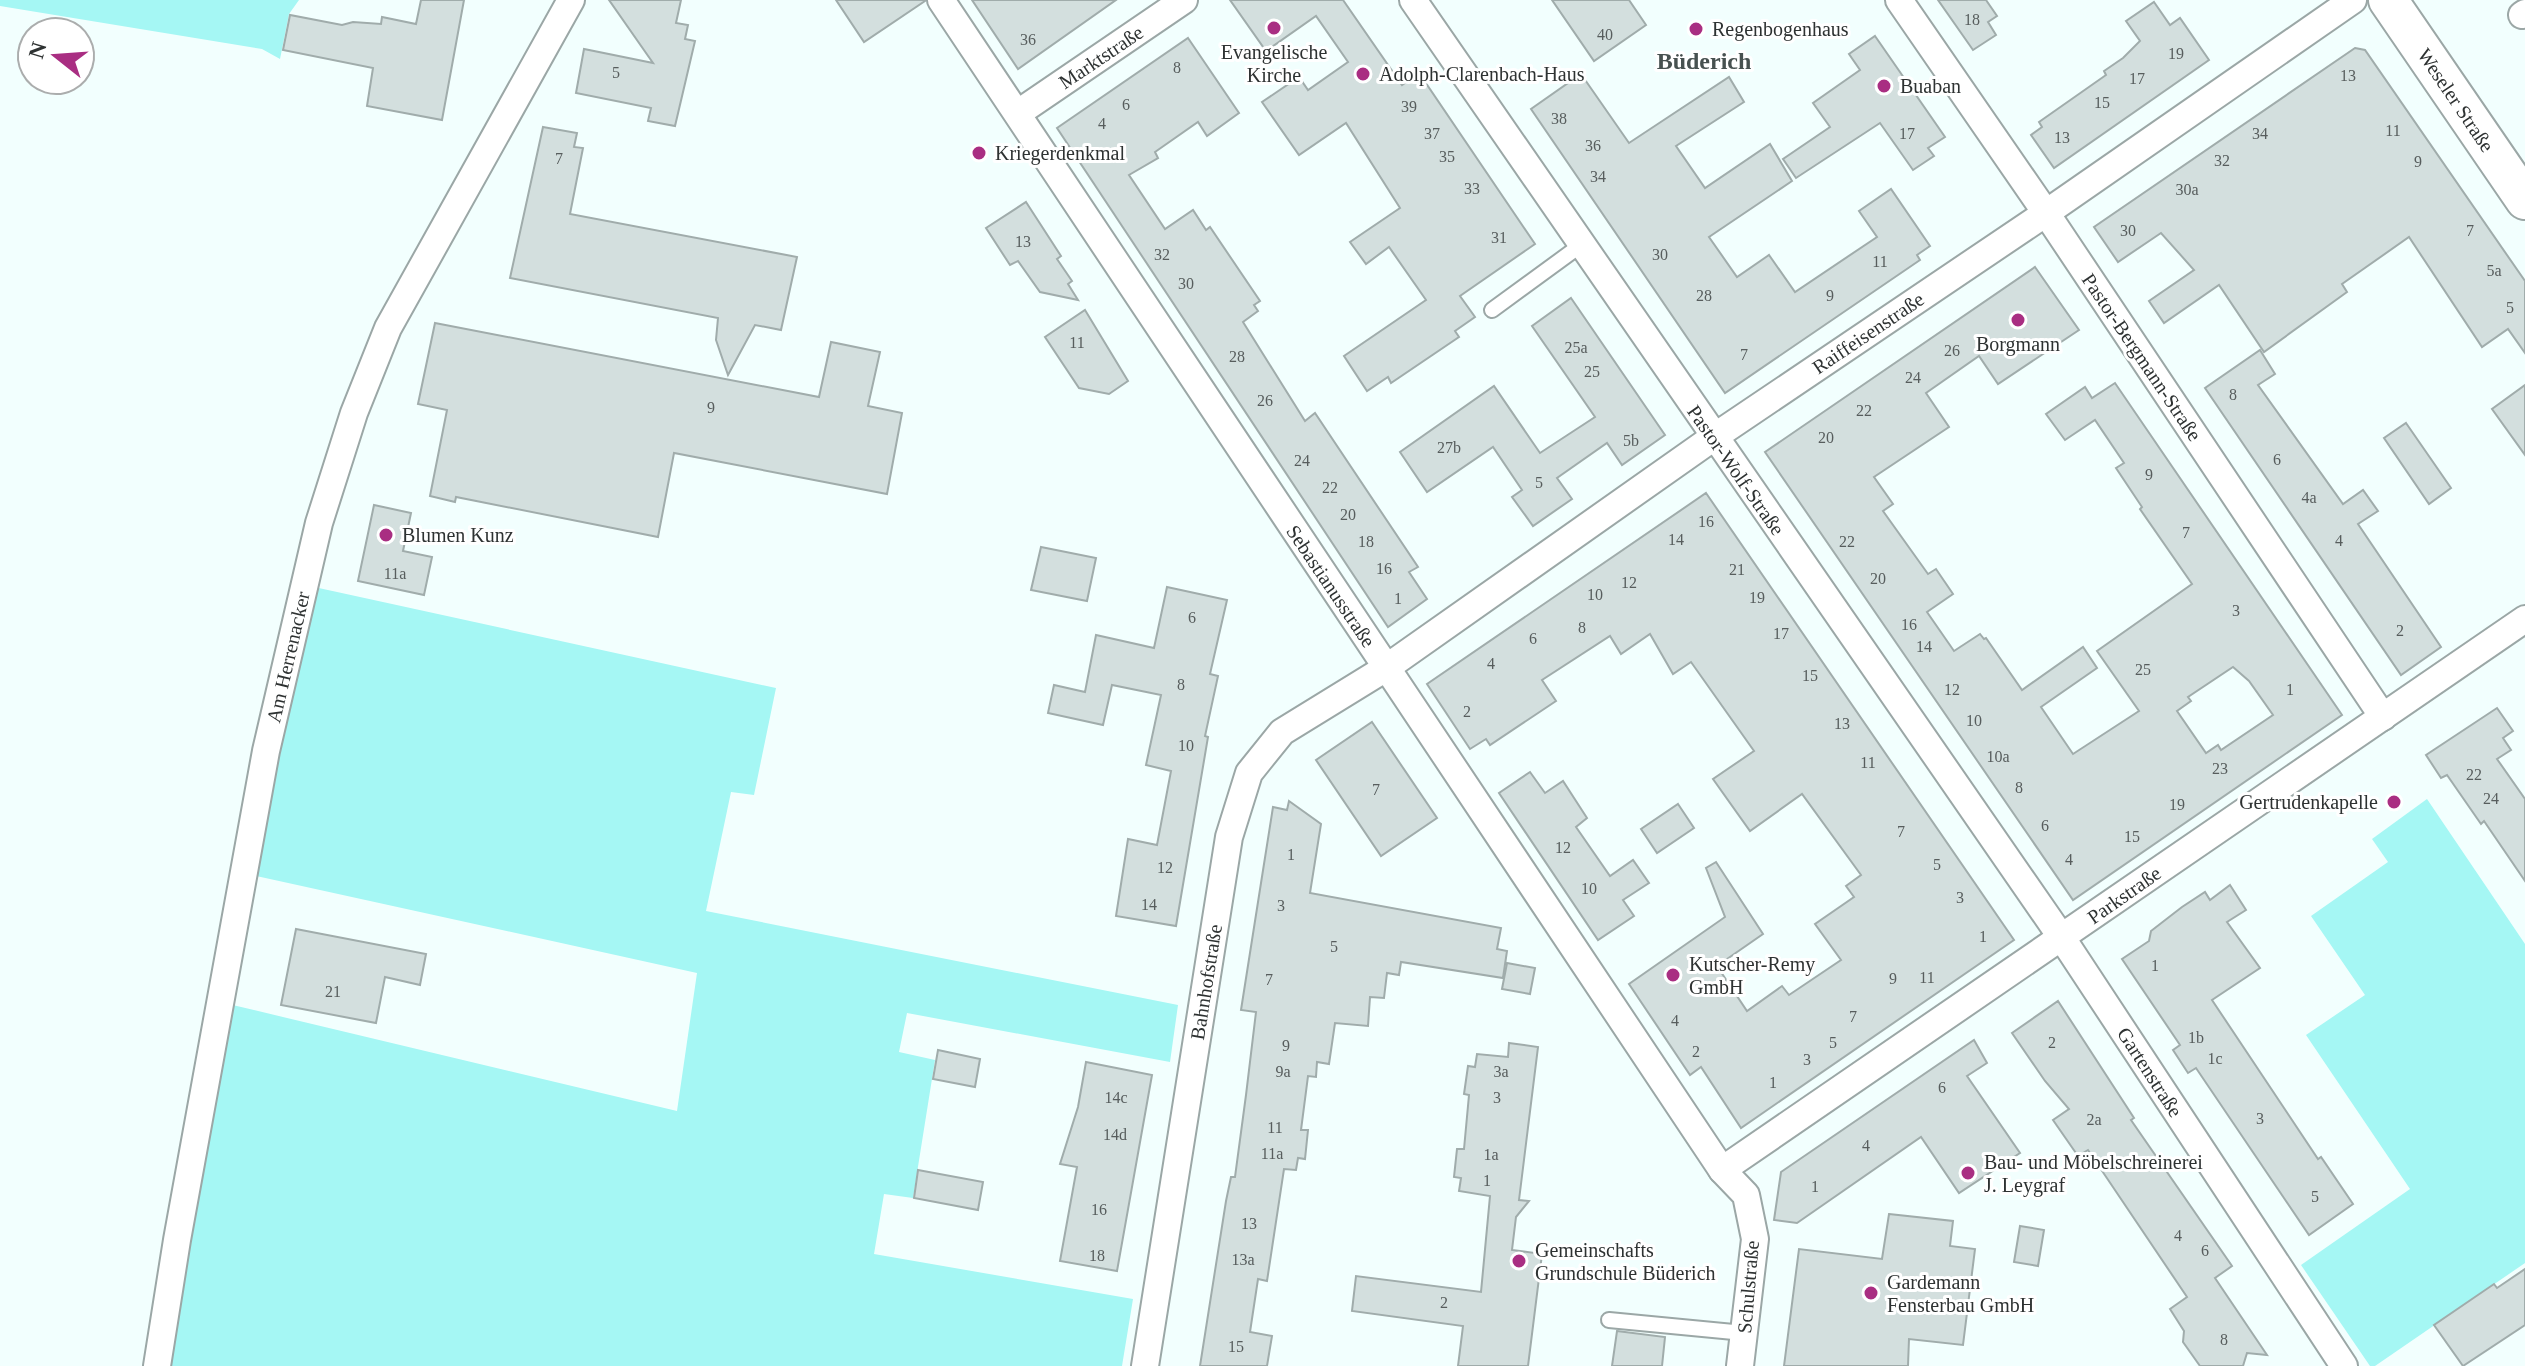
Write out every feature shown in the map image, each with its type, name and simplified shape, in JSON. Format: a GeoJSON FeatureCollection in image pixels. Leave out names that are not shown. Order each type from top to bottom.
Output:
{"type":"FeatureCollection","features":[{"type":"Feature","properties":{"kind":"street","name":"Am Herrenacker"},"geometry":{"type":"LineString","coordinates":[[157,1366],[179,1225],[266,751],[319,523],[354,413],[388,328],[571,0]]}},
{"type":"Feature","properties":{"kind":"street","name":"Sebastianusstraße"},"geometry":{"type":"LineString","coordinates":[[941,0],[1722,1170]]}},
{"type":"Feature","properties":{"kind":"street","name":"Marktstraße"},"geometry":{"type":"LineString","coordinates":[[1018,113],[1184,0]]}},
{"type":"Feature","properties":{"kind":"street","name":"Pastor-Wolf-Straße"},"geometry":{"type":"LineString","coordinates":[[1413,0],[2062,938]]}},
{"type":"Feature","properties":{"kind":"street","name":"Pastor-Bergmann-Straße"},"geometry":{"type":"LineString","coordinates":[[1899,0],[2046,213],[2383,717]]}},
{"type":"Feature","properties":{"kind":"street","name":"Raiffeisenstraße"},"geometry":{"type":"LineString","coordinates":[[1386,668],[1714,437],[2046,213],[2353,0]]}},
{"type":"Feature","properties":{"kind":"street","name":"Weseler Straße"},"geometry":{"type":"LineString","coordinates":[[2388,0],[2525,200]]}},
{"type":"Feature","properties":{"kind":"street","name":"Parkstraße"},"geometry":{"type":"LineString","coordinates":[[1722,1170],[2525,619]]}},
{"type":"Feature","properties":{"kind":"street","name":"Bahnhofstraße"},"geometry":{"type":"LineString","coordinates":[[1145,1366],[1229,837],[1249,773],[1282,732],[1386,668]]}},
{"type":"Feature","properties":{"kind":"street","name":"Gartenstraße"},"geometry":{"type":"LineString","coordinates":[[2062,938],[2344,1366]]}},
{"type":"Feature","properties":{"kind":"street","name":"Schulstraße"},"geometry":{"type":"LineString","coordinates":[[1722,1170],[1746,1195],[1755,1239],[1740,1366]]}},
{"type":"Feature","properties":{"kind":"lane"},"geometry":{"type":"LineString","coordinates":[[1492,310],[1581,245]]}},
{"type":"Feature","properties":{"kind":"lane"},"geometry":{"type":"LineString","coordinates":[[1609,1320],[1744,1333]]}},
{"type":"Feature","properties":{"kind":"shaded area"},"geometry":{"type":"Polygon","coordinates":[[[0,0],[299,0],[289,14],[280,59],[262,49],[96,22],[96,16],[61,16],[0,6],[0,0]]]}},
{"type":"Feature","properties":{"kind":"shaded area"},"geometry":{"type":"Polygon","coordinates":[[[305,585],[776,688],[754,795],[731,792],[706,911],[1178,1005],[1170,1062],[907,1013],[899,1052],[935,1060],[913,1198],[884,1194],[874,1254],[1133,1299],[1122,1366],[157,1366],[220,1002],[677,1111],[697,973],[243,873],[305,585]]]}},
{"type":"Feature","properties":{"kind":"shaded area"},"geometry":{"type":"Polygon","coordinates":[[[2427,799],[2525,944],[2525,1263],[2375,1366],[2370,1366],[2301,1265],[2410,1189],[2306,1035],[2365,995],[2311,916],[2388,862],[2372,839],[2427,799]]]}},
{"type":"Feature","properties":{"kind":"building"},"geometry":{"type":"Polygon","coordinates":[[[421,0],[464,0],[442,120],[367,106],[373,68],[283,50],[290,15],[342,25],[353,22],[381,24],[382,17],[416,24],[421,0]]]}},
{"type":"Feature","properties":{"kind":"building"},"geometry":{"type":"Polygon","coordinates":[[[609,0],[681,0],[676,23],[688,25],[685,39],[695,41],[675,126],[648,121],[651,108],[576,93],[584,49],[653,63],[609,0]]]}},
{"type":"Feature","properties":{"kind":"building"},"geometry":{"type":"Polygon","coordinates":[[[836,0],[925,0],[925,1],[864,42],[836,0]]]}},
{"type":"Feature","properties":{"kind":"building"},"geometry":{"type":"Polygon","coordinates":[[[972,0],[1116,0],[1018,69],[972,0]]]}},
{"type":"Feature","properties":{"kind":"building"},"geometry":{"type":"Polygon","coordinates":[[[1230,0],[1343,0],[1402,85],[1419,73],[1535,244],[1460,296],[1475,317],[1455,331],[1459,337],[1391,383],[1388,377],[1367,391],[1344,356],[1426,300],[1389,247],[1366,264],[1350,242],[1400,208],[1346,123],[1299,155],[1262,102],[1299,77],[1308,90],[1348,62],[1316,16],[1266,51],[1230,0]]]}},
{"type":"Feature","properties":{"kind":"building"},"geometry":{"type":"Polygon","coordinates":[[[1552,0],[1629,0],[1646,25],[1594,61],[1552,0]]]}},
{"type":"Feature","properties":{"kind":"building"},"geometry":{"type":"Polygon","coordinates":[[[1938,0],[1986,0],[1997,16],[1988,22],[1996,35],[1973,50],[1938,0]]]}},
{"type":"Feature","properties":{"kind":"building"},"geometry":{"type":"Polygon","coordinates":[[[2154,2],[2170,25],[2180,18],[2209,60],[2054,168],[2031,135],[2042,127],[2039,122],[2106,75],[2104,71],[2140,41],[2126,21],[2154,2]]]}},
{"type":"Feature","properties":{"kind":"building"},"geometry":{"type":"Polygon","coordinates":[[[1875,36],[1945,137],[1928,148],[1934,156],[1913,170],[1880,123],[1796,178],[1783,159],[1830,127],[1813,103],[1860,70],[1849,54],[1875,36]]]}},
{"type":"Feature","properties":{"kind":"building"},"geometry":{"type":"Polygon","coordinates":[[[1188,38],[1239,113],[1207,136],[1198,122],[1155,152],[1158,158],[1129,175],[1165,229],[1193,210],[1206,230],[1210,227],[1260,301],[1254,305],[1258,311],[1243,322],[1305,421],[1315,413],[1418,567],[1409,572],[1427,599],[1388,627],[1057,128],[1188,38]]]}},
{"type":"Feature","properties":{"kind":"building"},"geometry":{"type":"Polygon","coordinates":[[[2355,48],[2365,50],[2525,281],[2525,353],[2508,329],[2482,347],[2409,237],[2342,284],[2347,292],[2264,352],[2219,285],[2164,323],[2149,301],[2194,270],[2161,233],[2118,262],[2094,227],[2355,48]]]}},
{"type":"Feature","properties":{"kind":"building"},"geometry":{"type":"Polygon","coordinates":[[[1581,74],[1629,143],[1729,77],[1744,102],[1676,146],[1705,188],[1770,144],[1792,181],[1709,237],[1737,277],[1769,255],[1795,292],[1877,237],[1859,211],[1891,189],[1930,246],[1917,255],[1920,260],[1725,393],[1531,109],[1581,74]]]}},
{"type":"Feature","properties":{"kind":"building"},"geometry":{"type":"Polygon","coordinates":[[[543,127],[577,133],[574,147],[583,148],[570,214],[797,257],[781,330],[755,325],[728,375],[716,340],[718,318],[510,278],[543,127]]]}},
{"type":"Feature","properties":{"kind":"building"},"geometry":{"type":"Polygon","coordinates":[[[1026,202],[1061,256],[1057,259],[1072,281],[1068,284],[1078,300],[1040,292],[1018,261],[1010,265],[986,228],[1026,202]]]}},
{"type":"Feature","properties":{"kind":"building"},"geometry":{"type":"Polygon","coordinates":[[[2035,267],[2079,330],[1998,384],[1979,356],[1926,393],[1949,427],[1874,477],[1893,504],[1883,511],[1928,574],[1936,569],[1953,594],[1927,612],[1954,651],[1980,634],[1986,638],[2022,690],[2083,647],[2097,668],[2041,707],[2073,754],[2139,711],[2097,651],[2192,584],[2140,509],[2142,507],[2116,468],[2124,463],[2095,420],[2065,440],[2046,414],[2085,387],[2092,398],[2115,383],[2342,715],[2073,900],[1765,452],[2035,267]],[[2233,667],[2188,697],[2191,701],[2177,711],[2206,753],[2218,745],[2221,750],[2273,715],[2249,681],[2233,667]]]}},
{"type":"Feature","properties":{"kind":"building"},"geometry":{"type":"Polygon","coordinates":[[[1571,298],[1665,435],[1622,465],[1607,443],[1557,478],[1572,499],[1533,526],[1512,497],[1522,490],[1493,447],[1427,492],[1400,452],[1494,386],[1540,453],[1595,417],[1532,326],[1571,298]]]}},
{"type":"Feature","properties":{"kind":"building"},"geometry":{"type":"Polygon","coordinates":[[[1085,310],[1128,381],[1109,394],[1079,388],[1045,337],[1085,310]]]}},
{"type":"Feature","properties":{"kind":"building"},"geometry":{"type":"Polygon","coordinates":[[[435,323],[819,397],[831,342],[880,352],[868,406],[902,413],[887,494],[674,453],[658,537],[456,497],[455,502],[430,496],[447,410],[418,404],[435,323]]]}},
{"type":"Feature","properties":{"kind":"building"},"geometry":{"type":"Polygon","coordinates":[[[2260,350],[2275,374],[2258,385],[2343,504],[2363,490],[2378,511],[2358,524],[2441,647],[2401,675],[2205,388],[2260,350]]]}},
{"type":"Feature","properties":{"kind":"building"},"geometry":{"type":"Polygon","coordinates":[[[2525,385],[2525,455],[2492,409],[2525,385]]]}},
{"type":"Feature","properties":{"kind":"building"},"geometry":{"type":"Polygon","coordinates":[[[2406,423],[2451,488],[2429,504],[2384,438],[2406,423]]]}},
{"type":"Feature","properties":{"kind":"building"},"geometry":{"type":"Polygon","coordinates":[[[1706,493],[2014,940],[1741,1128],[1701,1067],[1690,1075],[1629,984],[1725,917],[1706,868],[1716,862],[1763,934],[1717,966],[1747,1011],[1782,986],[1789,995],[1841,960],[1815,924],[1854,897],[1846,886],[1861,875],[1802,794],[1750,831],[1713,779],[1754,751],[1691,662],[1673,674],[1650,634],[1621,654],[1610,636],[1542,680],[1556,701],[1490,745],[1486,739],[1470,749],[1427,684],[1706,493]]]}},
{"type":"Feature","properties":{"kind":"building"},"geometry":{"type":"Polygon","coordinates":[[[374,505],[411,513],[403,551],[432,557],[424,595],[358,581],[374,505]]]}},
{"type":"Feature","properties":{"kind":"building"},"geometry":{"type":"Polygon","coordinates":[[[1041,547],[1096,558],[1087,601],[1031,590],[1041,547]]]}},
{"type":"Feature","properties":{"kind":"building"},"geometry":{"type":"Polygon","coordinates":[[[1167,587],[1227,600],[1210,674],[1218,676],[1205,736],[1208,737],[1176,926],[1116,916],[1128,839],[1157,845],[1171,771],[1146,765],[1161,695],[1112,685],[1103,725],[1048,713],[1054,685],[1085,692],[1096,635],[1154,648],[1167,587]]]}},
{"type":"Feature","properties":{"kind":"building"},"geometry":{"type":"Polygon","coordinates":[[[2497,708],[2513,731],[2503,738],[2511,750],[2497,759],[2525,799],[2525,881],[2484,821],[2481,824],[2447,775],[2441,778],[2426,755],[2497,708]]]}},
{"type":"Feature","properties":{"kind":"building"},"geometry":{"type":"Polygon","coordinates":[[[1372,722],[1437,818],[1381,856],[1316,760],[1372,722]]]}},
{"type":"Feature","properties":{"kind":"building"},"geometry":{"type":"Polygon","coordinates":[[[1530,772],[1545,793],[1563,781],[1587,818],[1576,827],[1610,876],[1633,860],[1649,883],[1623,900],[1634,916],[1598,940],[1499,793],[1530,772]]]}},
{"type":"Feature","properties":{"kind":"building"},"geometry":{"type":"Polygon","coordinates":[[[1289,801],[1321,824],[1310,893],[1501,928],[1497,949],[1507,951],[1503,978],[1401,962],[1399,975],[1387,973],[1384,998],[1370,997],[1368,1026],[1335,1023],[1329,1064],[1317,1062],[1316,1077],[1308,1076],[1301,1130],[1308,1130],[1305,1159],[1298,1158],[1296,1170],[1284,1169],[1267,1281],[1258,1279],[1250,1332],[1272,1336],[1267,1366],[1200,1366],[1226,1201],[1231,1177],[1235,1177],[1246,1095],[1256,1012],[1241,1010],[1261,883],[1273,807],[1287,810],[1289,801]]]}},
{"type":"Feature","properties":{"kind":"building"},"geometry":{"type":"Polygon","coordinates":[[[1678,804],[1694,828],[1657,853],[1641,829],[1678,804]]]}},
{"type":"Feature","properties":{"kind":"building"},"geometry":{"type":"Polygon","coordinates":[[[2230,885],[2246,910],[2227,922],[2260,968],[2212,1000],[2318,1159],[2321,1157],[2353,1204],[2309,1235],[2196,1068],[2188,1073],[2173,1050],[2180,1045],[2122,959],[2149,941],[2151,931],[2182,907],[2205,892],[2210,900],[2230,885]]]}},
{"type":"Feature","properties":{"kind":"building"},"geometry":{"type":"Polygon","coordinates":[[[296,929],[426,954],[420,985],[385,977],[376,1023],[281,1005],[296,929]]]}},
{"type":"Feature","properties":{"kind":"building"},"geometry":{"type":"Polygon","coordinates":[[[1507,963],[1535,968],[1530,994],[1502,989],[1507,963]]]}},
{"type":"Feature","properties":{"kind":"building"},"geometry":{"type":"Polygon","coordinates":[[[2058,1001],[2134,1118],[2131,1120],[2232,1266],[2215,1278],[2267,1355],[2247,1353],[2243,1366],[2200,1366],[2183,1342],[2184,1331],[2170,1309],[2187,1297],[2088,1150],[2078,1156],[2053,1120],[2069,1109],[2012,1033],[2058,1001]]]}},
{"type":"Feature","properties":{"kind":"building"},"geometry":{"type":"Polygon","coordinates":[[[1974,1040],[1987,1063],[1967,1076],[2020,1153],[1959,1193],[1921,1137],[1797,1223],[1774,1220],[1781,1172],[1974,1040]]]}},
{"type":"Feature","properties":{"kind":"building"},"geometry":{"type":"Polygon","coordinates":[[[1509,1043],[1538,1047],[1519,1200],[1529,1201],[1516,1217],[1512,1250],[1542,1254],[1528,1366],[1458,1366],[1463,1326],[1352,1311],[1356,1276],[1481,1292],[1490,1196],[1459,1191],[1461,1178],[1454,1177],[1457,1149],[1464,1149],[1469,1095],[1464,1094],[1468,1066],[1475,1067],[1477,1054],[1508,1057],[1509,1043]]]}},
{"type":"Feature","properties":{"kind":"building"},"geometry":{"type":"Polygon","coordinates":[[[938,1050],[980,1059],[975,1087],[933,1079],[938,1050]]]}},
{"type":"Feature","properties":{"kind":"building"},"geometry":{"type":"Polygon","coordinates":[[[1086,1062],[1152,1075],[1117,1271],[1060,1261],[1077,1167],[1060,1164],[1078,1107],[1086,1062]]]}},
{"type":"Feature","properties":{"kind":"building"},"geometry":{"type":"Polygon","coordinates":[[[918,1170],[983,1182],[978,1210],[914,1198],[918,1170]]]}},
{"type":"Feature","properties":{"kind":"building","name":"Gardemann Fensterbau GmbH"},"geometry":{"type":"Polygon","coordinates":[[[1889,1214],[1953,1221],[1950,1246],[1975,1249],[1963,1345],[1909,1339],[1908,1366],[1784,1366],[1799,1249],[1882,1259],[1889,1214]]]}},
{"type":"Feature","properties":{"kind":"building"},"geometry":{"type":"Polygon","coordinates":[[[2020,1226],[2044,1230],[2038,1266],[2014,1262],[2020,1226]]]}},
{"type":"Feature","properties":{"kind":"building"},"geometry":{"type":"Polygon","coordinates":[[[2525,1269],[2525,1325],[2463,1366],[2434,1325],[2494,1284],[2497,1288],[2525,1269]]]}},
{"type":"Feature","properties":{"kind":"building"},"geometry":{"type":"Polygon","coordinates":[[[1617,1331],[1665,1337],[1662,1366],[1612,1366],[1617,1331]]]}},
{"type":"Feature","properties":{"kind":"place","name":"Evangelische Kirche"},"geometry":{"type":"Point","coordinates":[1274,28]}},
{"type":"Feature","properties":{"kind":"place","name":"Regenbogenhaus"},"geometry":{"type":"Point","coordinates":[1696,29]}},
{"type":"Feature","properties":{"kind":"place","name":"Adolph-Clarenbach-Haus"},"geometry":{"type":"Point","coordinates":[1363,74]}},
{"type":"Feature","properties":{"kind":"place","name":"Buaban"},"geometry":{"type":"Point","coordinates":[1884,86]}},
{"type":"Feature","properties":{"kind":"place","name":"Kriegerdenkmal"},"geometry":{"type":"Point","coordinates":[979,153]}},
{"type":"Feature","properties":{"kind":"place","name":"Borgmann"},"geometry":{"type":"Point","coordinates":[2018,320]}},
{"type":"Feature","properties":{"kind":"place","name":"Blumen Kunz"},"geometry":{"type":"Point","coordinates":[386,535]}},
{"type":"Feature","properties":{"kind":"place","name":"Gertrudenkapelle"},"geometry":{"type":"Point","coordinates":[2394,802]}},
{"type":"Feature","properties":{"kind":"place","name":"Kutscher-Remy GmbH"},"geometry":{"type":"Point","coordinates":[1673,975]}},
{"type":"Feature","properties":{"kind":"place","name":"Bau- und Möbelschreinerei J. Leygraf"},"geometry":{"type":"Point","coordinates":[1968,1173]}},
{"type":"Feature","properties":{"kind":"place","name":"Gemeinschafts Grundschule Büderich"},"geometry":{"type":"Point","coordinates":[1519,1261]}},
{"type":"Feature","properties":{"kind":"place","name":"Gardemann Fensterbau GmbH"},"geometry":{"type":"Point","coordinates":[1871,1293]}},
{"type":"Feature","properties":{"kind":"district","name":"Büderich"},"geometry":{"type":"Point","coordinates":[1704,61]}}]}
